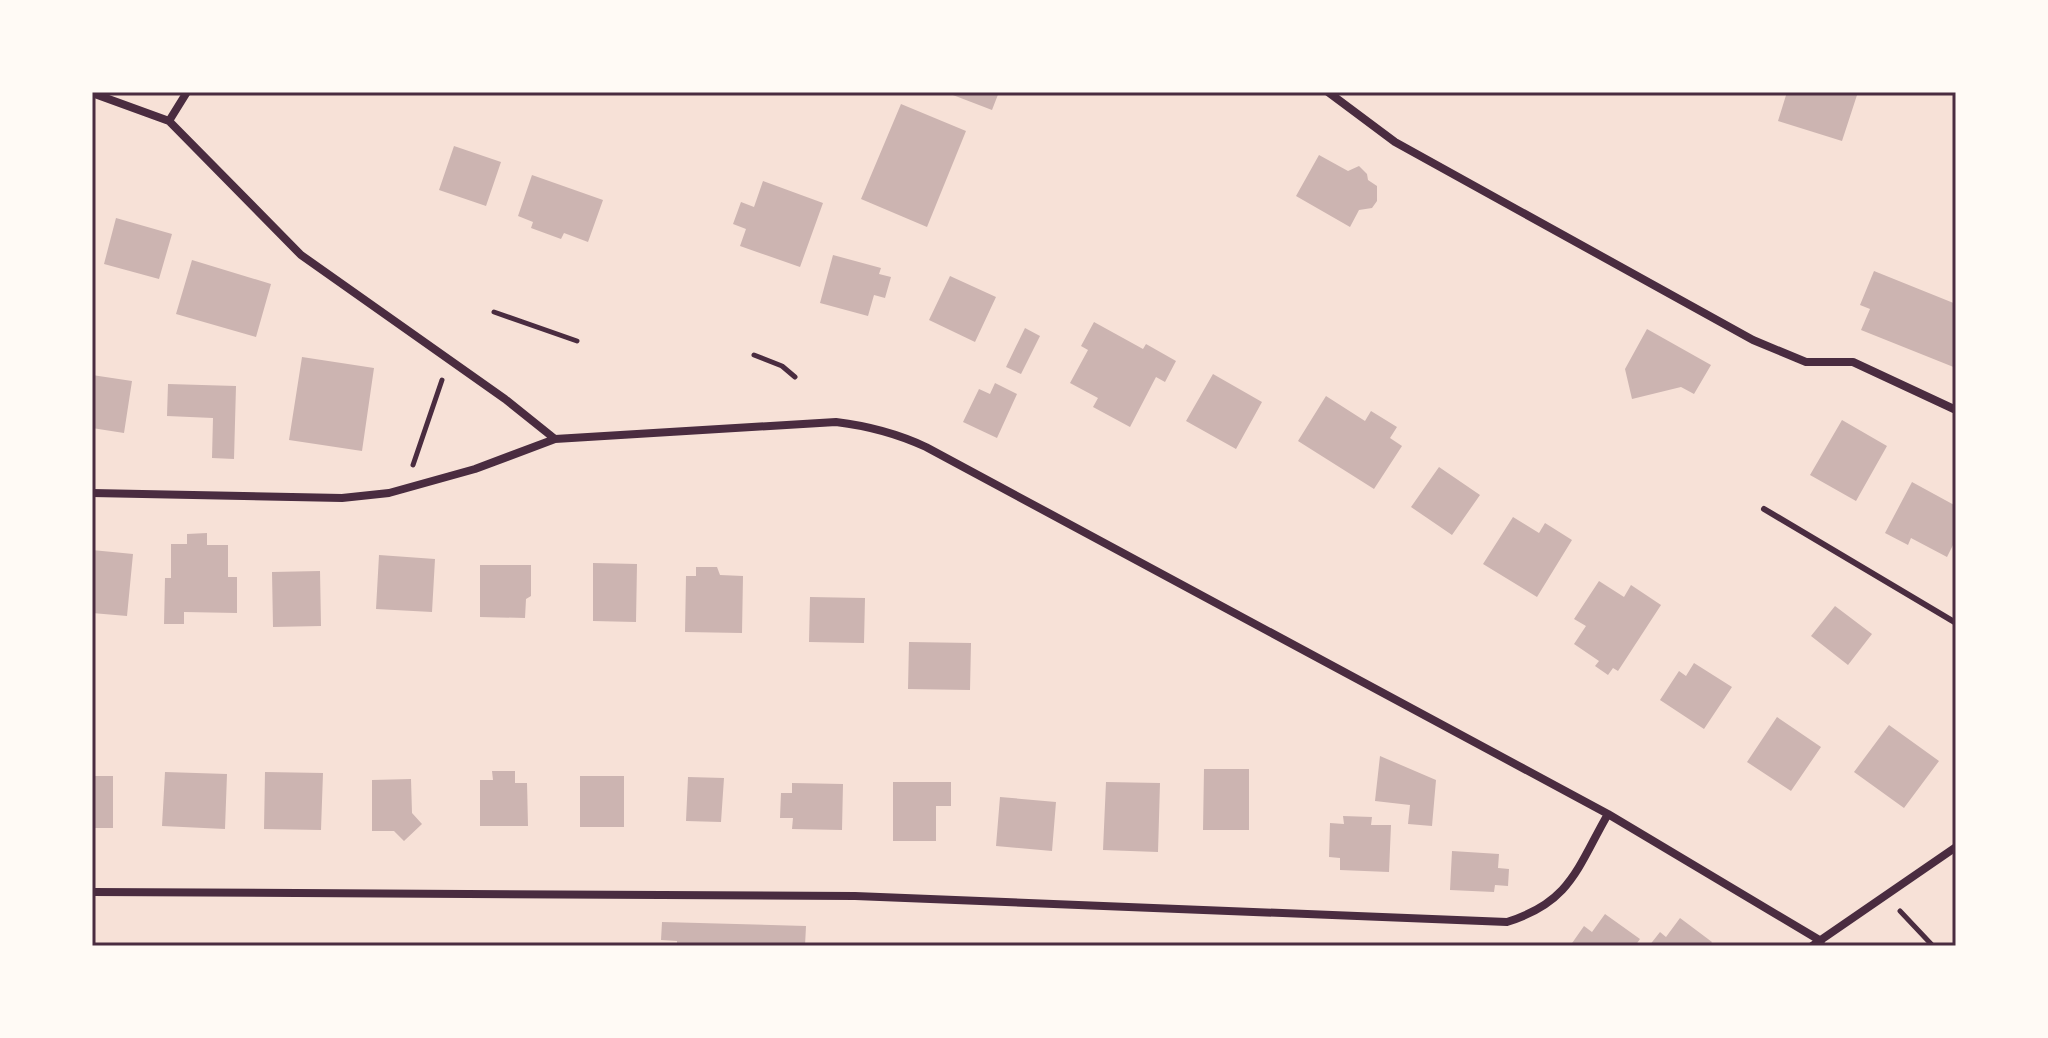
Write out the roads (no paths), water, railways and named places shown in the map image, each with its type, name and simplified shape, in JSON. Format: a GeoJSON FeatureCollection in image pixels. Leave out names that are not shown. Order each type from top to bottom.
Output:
{"type":"FeatureCollection","features":[{"type":"Feature","properties":{"kind":"street"},"geometry":{"type":"LineString","coordinates":[[169,121],[187,92]]}},
{"type":"Feature","properties":{"kind":"street"},"geometry":{"type":"LineString","coordinates":[[1328,92],[1395,142],[1753,340],[1806,362],[1853,362],[1956,410]]}},
{"type":"Feature","properties":{"kind":"street"},"geometry":{"type":"LineString","coordinates":[[92,93],[169,121],[301,255],[505,399],[555,439]]}},
{"type":"Feature","properties":{"kind":"street"},"geometry":{"type":"LineString","coordinates":[[92,493],[342,498],[405,489],[475,469],[555,439],[836,422],[897,433],[1608,814],[1821,941]]}},
{"type":"Feature","properties":{"kind":"street"},"geometry":{"type":"LineString","coordinates":[[92,892],[855,896],[1507,922],[1531,914],[1565,889],[1608,814]]}},
{"type":"Feature","properties":{"kind":"street"},"geometry":{"type":"LineString","coordinates":[[1812,946],[1956,847]]}},
{"type":"Feature","properties":{"kind":"lane"},"geometry":{"type":"LineString","coordinates":[[1764,509],[1956,623]]}}]}
